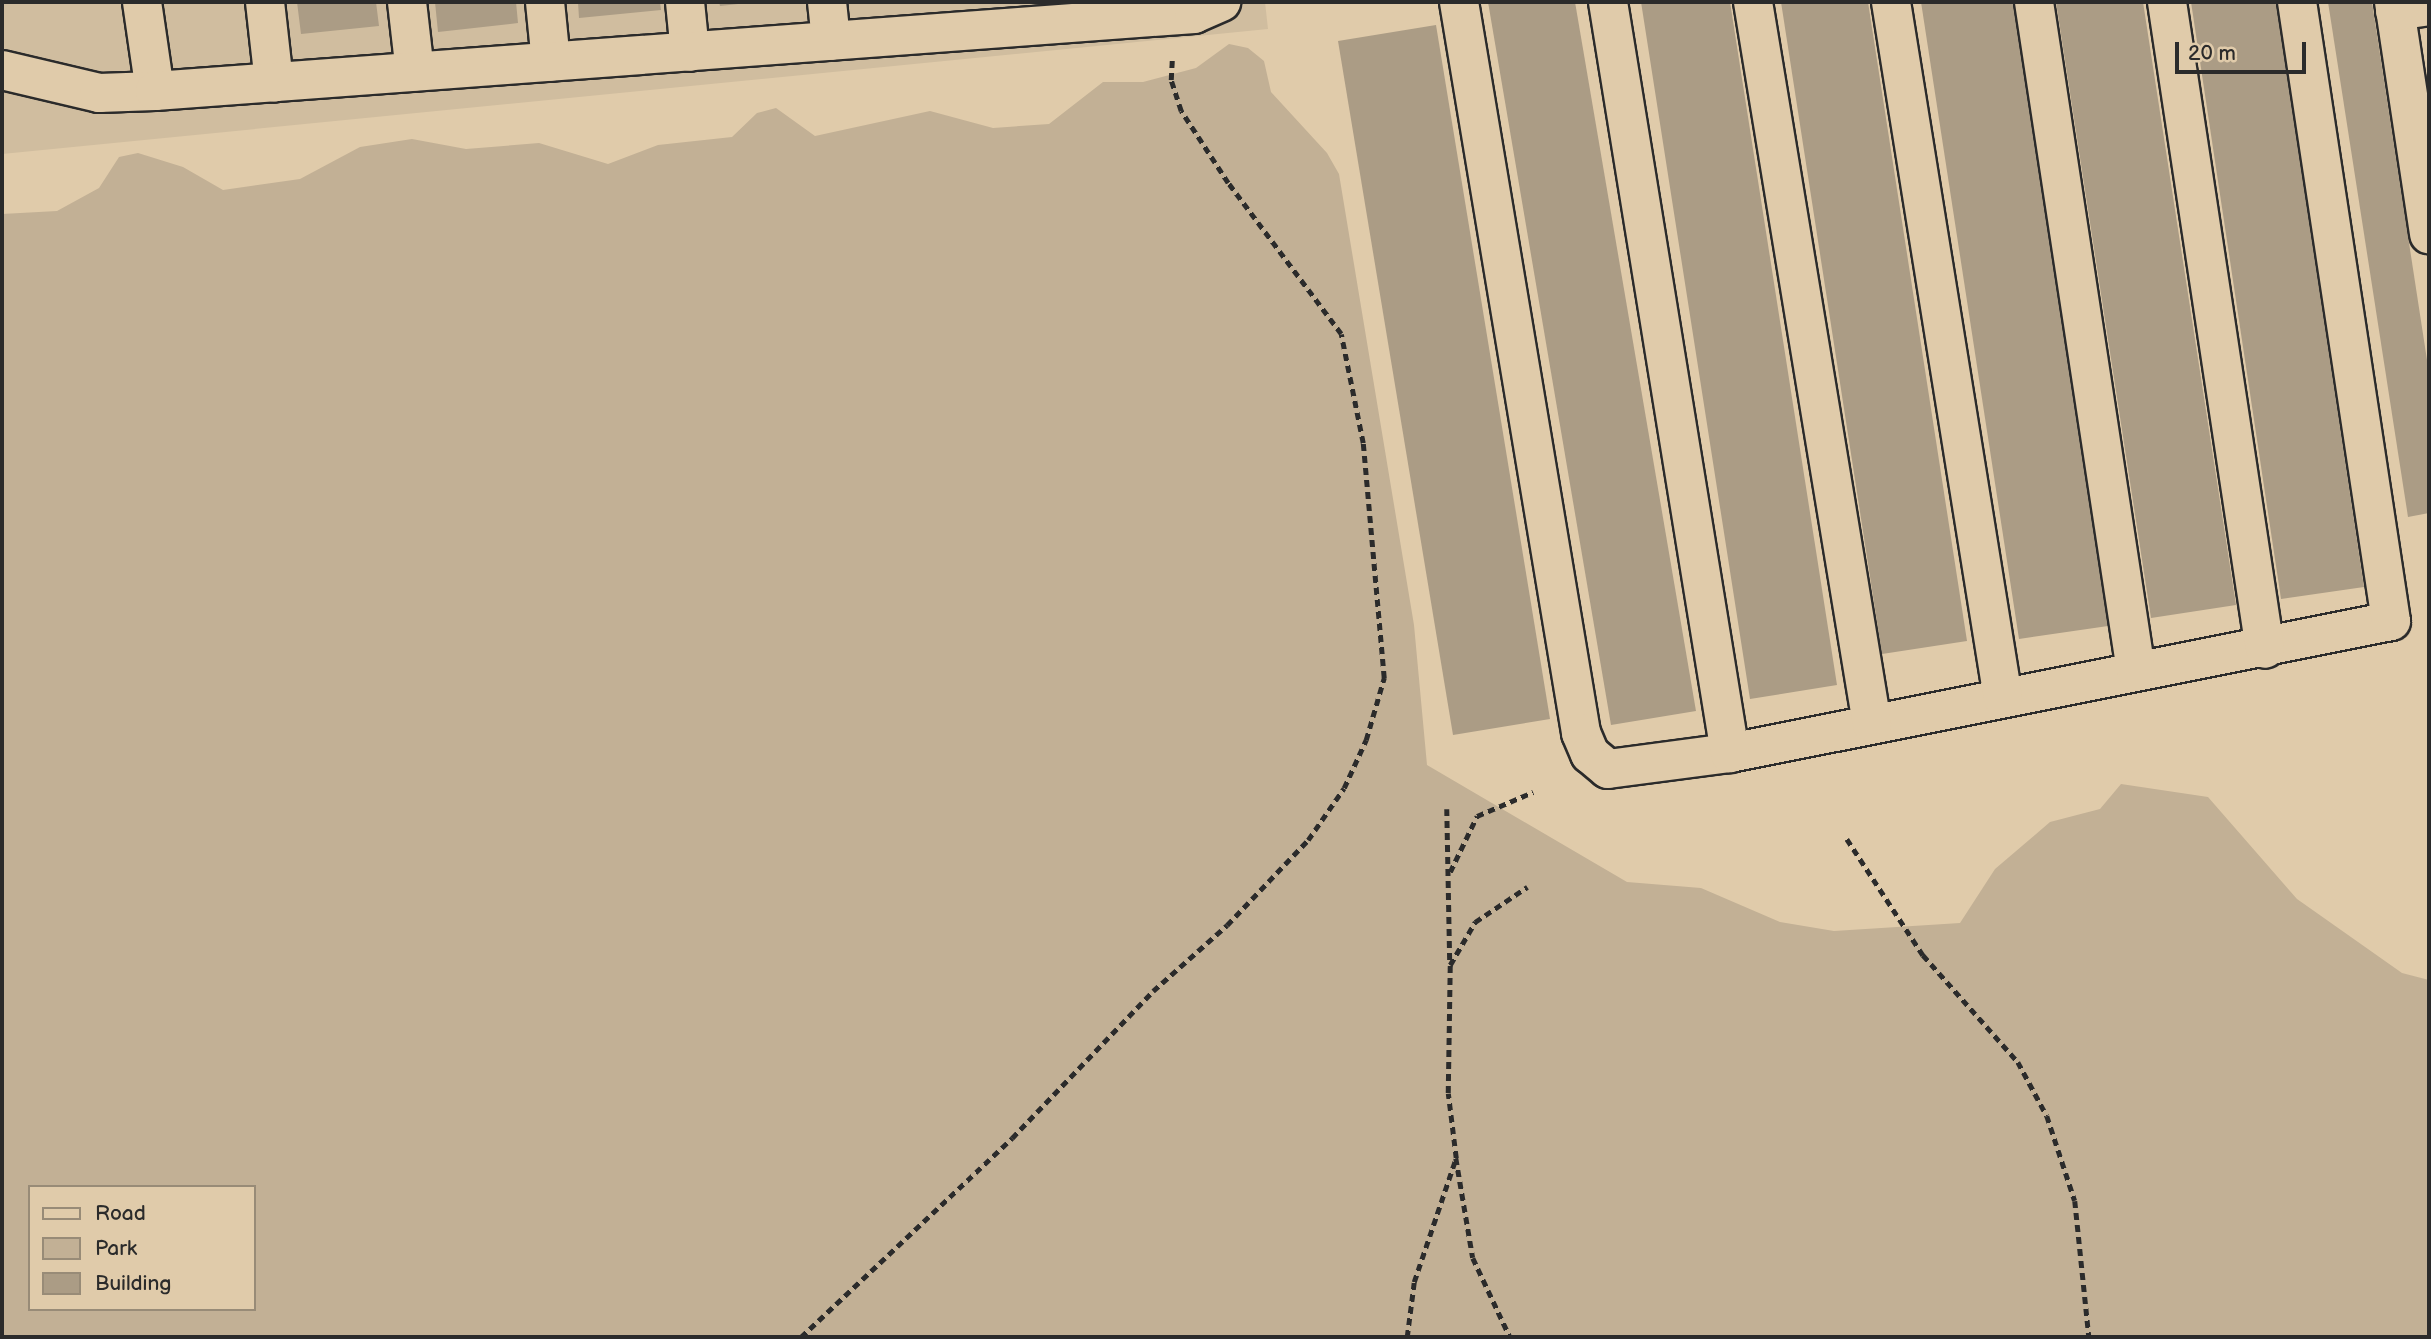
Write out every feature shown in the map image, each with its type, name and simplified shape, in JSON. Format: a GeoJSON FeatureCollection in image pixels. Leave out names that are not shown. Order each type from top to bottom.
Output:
{"type":"FeatureCollection","features":[{"type":"Feature","properties":{"kind":"lane"},"geometry":{"type":"LineString","coordinates":[[142,2],[155,91]]}},
{"type":"Feature","properties":{"kind":"lane"},"geometry":{"type":"LineString","coordinates":[[265,2],[274,82]]}},
{"type":"Feature","properties":{"kind":"lane"},"geometry":{"type":"LineString","coordinates":[[407,2],[415,72]]}},
{"type":"Feature","properties":{"kind":"lane"},"geometry":{"type":"LineString","coordinates":[[545,2],[551,62]]}},
{"type":"Feature","properties":{"kind":"lane"},"geometry":{"type":"LineString","coordinates":[[685,2],[690,52]]}},
{"type":"Feature","properties":{"kind":"lane"},"geometry":{"type":"LineString","coordinates":[[827,2],[831,41]]}},
{"type":"Feature","properties":{"kind":"lane"},"geometry":{"type":"LineString","coordinates":[[1459,2],[1581,733],[1590,754],[1608,769],[1730,753],[2136,671],[2265,649],[2391,621],[2297,2]]}},
{"type":"Feature","properties":{"kind":"lane"},"geometry":{"type":"LineString","coordinates":[[1608,2],[1730,753]]}},
{"type":"Feature","properties":{"kind":"lane"},"geometry":{"type":"LineString","coordinates":[[1753,2],[1872,724]]}},
{"type":"Feature","properties":{"kind":"lane"},"geometry":{"type":"LineString","coordinates":[[1891,2],[2003,698]]}},
{"type":"Feature","properties":{"kind":"lane"},"geometry":{"type":"LineString","coordinates":[[2034,2],[2136,671]]}},
{"type":"Feature","properties":{"kind":"lane"},"geometry":{"type":"LineString","coordinates":[[2167,2],[2265,649]]}},
{"type":"Feature","properties":{"kind":"lane"},"geometry":{"type":"LineString","coordinates":[[2406,6],[2423,148],[2429,234]]}},
{"type":"Feature","properties":{"kind":"lane"},"geometry":{"type":"LineString","coordinates":[[2,70],[99,93],[155,91],[831,41],[964,17],[1207,8]]}},
{"type":"Feature","properties":{"kind":"path"},"geometry":{"type":"LineString","coordinates":[[801,1337],[1012,1138],[1153,990],[1227,925],[1308,840],[1345,788],[1366,740],[1384,678],[1363,443],[1341,334],[1228,183],[1181,111],[1171,80],[1176,41],[1207,8]]}},
{"type":"Feature","properties":{"kind":"path"},"geometry":{"type":"LineString","coordinates":[[1448,876],[1462,839],[1477,816],[1533,792]]}},
{"type":"Feature","properties":{"kind":"path"},"geometry":{"type":"LineString","coordinates":[[1447,809],[1450,965],[1448,1093],[1473,1258],[1510,1337]]}},
{"type":"Feature","properties":{"kind":"path"},"geometry":{"type":"LineString","coordinates":[[1847,839],[1923,955],[2018,1062],[2047,1116],[2075,1200],[2089,1337]]}},
{"type":"Feature","properties":{"kind":"path"},"geometry":{"type":"LineString","coordinates":[[1450,965],[1475,922],[1527,887]]}},
{"type":"Feature","properties":{"kind":"path"},"geometry":{"type":"LineString","coordinates":[[1407,1337],[1414,1282],[1456,1157]]}},
{"type":"Feature","properties":{"kind":"shaded area"},"geometry":{"type":"Polygon","coordinates":[[[2,2],[1265,2],[1268,29],[2,154],[2,2]]]}},
{"type":"Feature","properties":{"kind":"green space"},"geometry":{"type":"Polygon","coordinates":[[[1229,44],[1248,48],[1264,61],[1271,92],[1327,153],[1339,174],[1414,625],[1427,765],[1627,882],[1701,888],[1780,922],[1834,931],[1960,923],[1995,869],[2050,822],[2100,809],[2121,784],[2208,797],[2297,899],[2402,973],[2429,980],[2429,1337],[2,1337],[2,214],[57,211],[99,188],[119,157],[138,153],[183,167],[223,190],[300,179],[360,147],[412,139],[466,149],[539,143],[608,164],[658,145],[732,137],[757,113],[776,108],[815,136],[930,111],[993,128],[1049,124],[1103,82],[1143,82],[1196,68],[1229,44]]]}},
{"type":"Feature","properties":{"kind":"building"},"geometry":{"type":"Polygon","coordinates":[[[297,2],[376,2],[379,26],[301,34],[297,2]]]}},
{"type":"Feature","properties":{"kind":"building"},"geometry":{"type":"Polygon","coordinates":[[[435,2],[516,2],[518,23],[438,32],[435,2]]]}},
{"type":"Feature","properties":{"kind":"building"},"geometry":{"type":"Polygon","coordinates":[[[578,2],[660,2],[661,10],[579,18],[578,2]]]}},
{"type":"Feature","properties":{"kind":"building"},"geometry":{"type":"Polygon","coordinates":[[[719,2],[738,2],[738,4],[720,6],[719,2]]]}},
{"type":"Feature","properties":{"kind":"building"},"geometry":{"type":"Polygon","coordinates":[[[1488,2],[1575,2],[1696,711],[1611,725],[1488,2]]]}},
{"type":"Feature","properties":{"kind":"building"},"geometry":{"type":"Polygon","coordinates":[[[1641,2],[1730,2],[1837,685],[1750,699],[1641,2]]]}},
{"type":"Feature","properties":{"kind":"building"},"geometry":{"type":"Polygon","coordinates":[[[1781,2],[1868,2],[1967,641],[1882,654],[1781,2]]]}},
{"type":"Feature","properties":{"kind":"building"},"geometry":{"type":"Polygon","coordinates":[[[1921,2],[2013,2],[2108,626],[2019,639],[1921,2]]]}},
{"type":"Feature","properties":{"kind":"building"},"geometry":{"type":"Polygon","coordinates":[[[2056,2],[2143,2],[2236,605],[2151,618],[2056,2]]]}},
{"type":"Feature","properties":{"kind":"building"},"geometry":{"type":"Polygon","coordinates":[[[2191,2],[2276,2],[2364,587],[2281,599],[2191,2]]]}},
{"type":"Feature","properties":{"kind":"building"},"geometry":{"type":"Polygon","coordinates":[[[2328,2],[2372,2],[2429,373],[2429,513],[2408,517],[2328,2]]]}},
{"type":"Feature","properties":{"kind":"building"},"geometry":{"type":"Polygon","coordinates":[[[1436,25],[1550,719],[1453,735],[1338,41],[1436,25]]]}}]}
